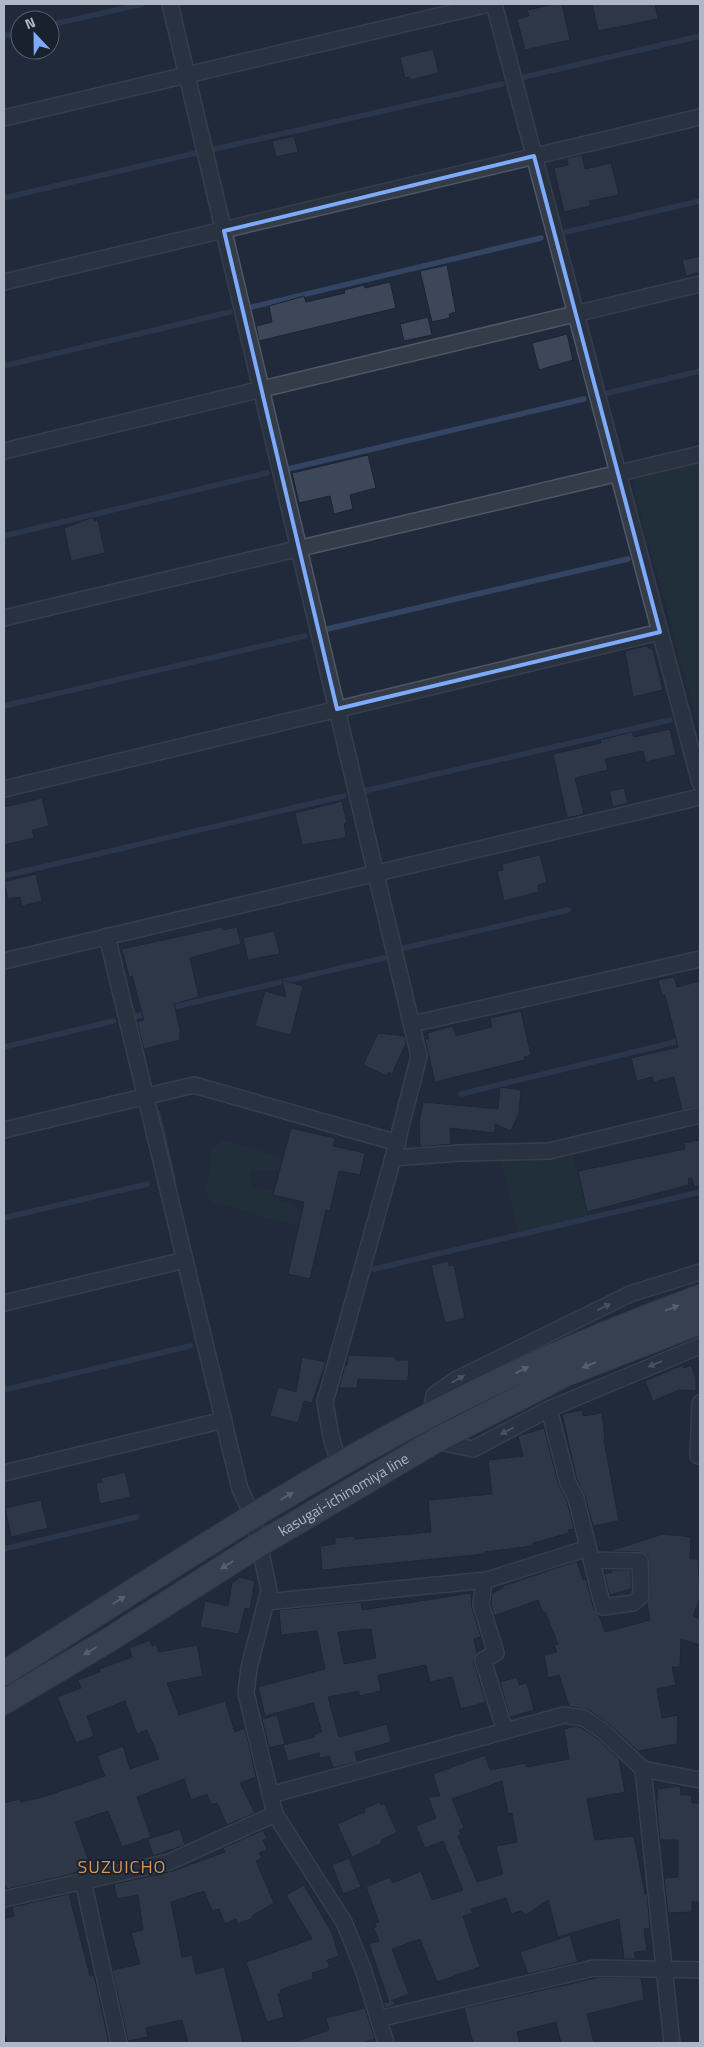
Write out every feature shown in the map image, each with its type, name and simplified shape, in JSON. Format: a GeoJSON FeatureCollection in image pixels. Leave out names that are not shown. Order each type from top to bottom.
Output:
{"type":"FeatureCollection","features":[{"type":"Feature","properties":{"kind":"main road","name":"kasugai-ichinomiya line"},"geometry":{"type":"LineString","coordinates":[[4,1673],[253,1516],[339,1464],[431,1414],[533,1365],[622,1326],[700,1297]]}},
{"type":"Feature","properties":{"kind":"main road","name":"kasugai-ichinomiya line"},"geometry":{"type":"LineString","coordinates":[[4,1702],[112,1638],[260,1544],[435,1441],[566,1374],[700,1322]]}},
{"type":"Feature","properties":{"kind":"street"},"geometry":{"type":"LineString","coordinates":[[170,4],[419,1056],[398,1143],[325,1402],[331,1437],[339,1464]]}},
{"type":"Feature","properties":{"kind":"street"},"geometry":{"type":"LineString","coordinates":[[4,118],[488,4]]}},
{"type":"Feature","properties":{"kind":"street"},"geometry":{"type":"LineString","coordinates":[[494,4],[700,783]]}},
{"type":"Feature","properties":{"kind":"street"},"geometry":{"type":"LineString","coordinates":[[4,282],[700,117]]}},
{"type":"Feature","properties":{"kind":"street"},"geometry":{"type":"LineString","coordinates":[[4,451],[700,284]]}},
{"type":"Feature","properties":{"kind":"street"},"geometry":{"type":"LineString","coordinates":[[4,618],[700,454]]}},
{"type":"Feature","properties":{"kind":"street"},"geometry":{"type":"LineString","coordinates":[[4,789],[660,632]]}},
{"type":"Feature","properties":{"kind":"street"},"geometry":{"type":"LineString","coordinates":[[4,960],[700,796]]}},
{"type":"Feature","properties":{"kind":"street"},"geometry":{"type":"LineString","coordinates":[[108,936],[240,1489],[253,1516],[269,1590],[249,1668],[246,1693],[270,1795],[275,1814],[344,1922],[364,1968],[386,2043]]}},
{"type":"Feature","properties":{"kind":"street"},"geometry":{"type":"LineString","coordinates":[[412,1024],[700,958]]}},
{"type":"Feature","properties":{"kind":"street"},"geometry":{"type":"LineString","coordinates":[[4,1130],[194,1085],[398,1143]]}},
{"type":"Feature","properties":{"kind":"street"},"geometry":{"type":"LineString","coordinates":[[393,1158],[460,1153],[550,1151],[700,1115]]}},
{"type":"Feature","properties":{"kind":"street"},"geometry":{"type":"LineString","coordinates":[[4,1303],[185,1260]]}},
{"type":"Feature","properties":{"kind":"street"},"geometry":{"type":"LineString","coordinates":[[431,1414],[434,1395],[456,1379],[630,1294],[700,1272]]}},
{"type":"Feature","properties":{"kind":"street"},"geometry":{"type":"LineString","coordinates":[[435,1441],[473,1449],[549,1409],[700,1346]]}},
{"type":"Feature","properties":{"kind":"street"},"geometry":{"type":"LineString","coordinates":[[700,1403],[698,1456],[700,1456]]}},
{"type":"Feature","properties":{"kind":"street"},"geometry":{"type":"LineString","coordinates":[[266,1602],[484,1581],[590,1554],[576,1498],[568,1483],[549,1409]]}},
{"type":"Feature","properties":{"kind":"street"},"geometry":{"type":"LineString","coordinates":[[4,1473],[224,1420]]}},
{"type":"Feature","properties":{"kind":"street"},"geometry":{"type":"LineString","coordinates":[[484,1581],[481,1605],[496,1653],[483,1660],[505,1731]]}},
{"type":"Feature","properties":{"kind":"street"},"geometry":{"type":"LineString","coordinates":[[270,1795],[564,1715],[584,1718],[604,1732],[643,1769],[700,1780]]}},
{"type":"Feature","properties":{"kind":"street"},"geometry":{"type":"LineString","coordinates":[[643,1769],[672,2043]]}},
{"type":"Feature","properties":{"kind":"street"},"geometry":{"type":"LineString","coordinates":[[4,1899],[169,1862],[275,1814]]}},
{"type":"Feature","properties":{"kind":"street"},"geometry":{"type":"LineString","coordinates":[[83,1881],[119,2043]]}},
{"type":"Feature","properties":{"kind":"street"},"geometry":{"type":"LineString","coordinates":[[378,2019],[594,1968],[700,1970]]}},
{"type":"Feature","properties":{"kind":"highlighted area"},"geometry":{"type":"Polygon","coordinates":[[[534,156],[660,632],[337,709],[224,231],[534,156]]]}},
{"type":"Feature","properties":{"kind":"green space"},"geometry":{"type":"Polygon","coordinates":[[[700,463],[700,732],[633,485],[637,478],[700,463]]]}},
{"type":"Feature","properties":{"kind":"green space"},"geometry":{"type":"Polygon","coordinates":[[[224,1141],[340,1173],[341,1178],[338,1182],[279,1168],[273,1171],[252,1169],[249,1183],[251,1186],[271,1190],[273,1199],[293,1204],[296,1209],[316,1221],[322,1228],[318,1231],[310,1230],[214,1202],[208,1198],[206,1190],[212,1149],[224,1141]]]}},
{"type":"Feature","properties":{"kind":"green space"},"geometry":{"type":"Polygon","coordinates":[[[573,1154],[587,1216],[518,1233],[501,1160],[547,1160],[573,1154]]]}},
{"type":"Feature","properties":{"kind":"building"},"geometry":{"type":"Polygon","coordinates":[[[562,4],[570,40],[525,50],[517,19],[529,16],[527,10],[562,4]]]}},
{"type":"Feature","properties":{"kind":"building"},"geometry":{"type":"Polygon","coordinates":[[[592,4],[655,4],[658,19],[598,31],[592,4]]]}},
{"type":"Feature","properties":{"kind":"building"},"geometry":{"type":"Polygon","coordinates":[[[433,49],[439,73],[410,80],[409,77],[405,78],[400,57],[433,49]]]}},
{"type":"Feature","properties":{"kind":"building"},"geometry":{"type":"Polygon","coordinates":[[[294,136],[298,152],[276,157],[272,141],[294,136]]]}},
{"type":"Feature","properties":{"kind":"building"},"geometry":{"type":"Polygon","coordinates":[[[582,155],[585,169],[611,163],[619,195],[589,201],[591,206],[564,212],[554,168],[568,165],[567,158],[582,155]]]}},
{"type":"Feature","properties":{"kind":"building"},"geometry":{"type":"Polygon","coordinates":[[[700,256],[700,272],[686,276],[682,260],[700,256]]]}},
{"type":"Feature","properties":{"kind":"building"},"geometry":{"type":"Polygon","coordinates":[[[447,265],[456,312],[449,314],[450,318],[432,322],[420,271],[447,265]]]}},
{"type":"Feature","properties":{"kind":"building"},"geometry":{"type":"Polygon","coordinates":[[[390,282],[396,308],[259,341],[256,326],[272,322],[269,306],[304,296],[306,302],[345,293],[344,290],[364,285],[365,288],[390,282]]]}},
{"type":"Feature","properties":{"kind":"building"},"geometry":{"type":"Polygon","coordinates":[[[428,317],[432,335],[404,341],[400,324],[428,317]]]}},
{"type":"Feature","properties":{"kind":"building"},"geometry":{"type":"Polygon","coordinates":[[[567,334],[573,360],[539,370],[532,343],[567,334]]]}},
{"type":"Feature","properties":{"kind":"building"},"geometry":{"type":"Polygon","coordinates":[[[368,455],[376,488],[350,495],[353,509],[334,514],[330,496],[299,503],[292,473],[368,455]]]}},
{"type":"Feature","properties":{"kind":"building"},"geometry":{"type":"Polygon","coordinates":[[[93,517],[94,521],[98,520],[105,553],[71,561],[64,528],[93,517]]]}},
{"type":"Feature","properties":{"kind":"building"},"geometry":{"type":"Polygon","coordinates":[[[646,646],[653,650],[663,690],[633,697],[625,651],[646,646]]]}},
{"type":"Feature","properties":{"kind":"building"},"geometry":{"type":"Polygon","coordinates":[[[670,729],[676,755],[646,762],[643,751],[605,759],[608,770],[575,778],[584,814],[567,818],[553,754],[601,743],[600,740],[632,732],[634,737],[670,729]]]}},
{"type":"Feature","properties":{"kind":"building"},"geometry":{"type":"Polygon","coordinates":[[[624,788],[628,803],[613,807],[609,791],[624,788]]]}},
{"type":"Feature","properties":{"kind":"building"},"geometry":{"type":"Polygon","coordinates":[[[42,798],[49,826],[32,830],[34,838],[4,845],[4,807],[42,798]]]}},
{"type":"Feature","properties":{"kind":"building"},"geometry":{"type":"Polygon","coordinates":[[[342,801],[347,823],[344,824],[345,838],[302,845],[295,813],[342,801]]]}},
{"type":"Feature","properties":{"kind":"building"},"geometry":{"type":"Polygon","coordinates":[[[540,855],[547,883],[538,885],[539,892],[504,901],[497,871],[503,870],[502,864],[540,855]]]}},
{"type":"Feature","properties":{"kind":"building"},"geometry":{"type":"Polygon","coordinates":[[[36,874],[42,901],[22,906],[20,897],[8,899],[4,882],[36,874]]]}},
{"type":"Feature","properties":{"kind":"building"},"geometry":{"type":"Polygon","coordinates":[[[222,927],[223,930],[237,927],[241,944],[190,958],[199,997],[174,1004],[180,1029],[180,1040],[144,1049],[137,1022],[144,1020],[132,976],[129,977],[122,949],[222,927]]]}},
{"type":"Feature","properties":{"kind":"building"},"geometry":{"type":"Polygon","coordinates":[[[274,931],[280,954],[248,960],[243,938],[274,931]]]}},
{"type":"Feature","properties":{"kind":"building"},"geometry":{"type":"Polygon","coordinates":[[[674,977],[677,987],[700,981],[700,1106],[682,1110],[674,1077],[654,1082],[652,1077],[637,1081],[631,1058],[678,1047],[665,995],[662,996],[658,980],[674,977]]]}},
{"type":"Feature","properties":{"kind":"building"},"geometry":{"type":"Polygon","coordinates":[[[282,980],[303,986],[291,1035],[255,1026],[265,991],[286,997],[282,980]]]}},
{"type":"Feature","properties":{"kind":"building"},"geometry":{"type":"Polygon","coordinates":[[[521,1011],[531,1055],[524,1057],[525,1060],[435,1082],[425,1039],[429,1039],[427,1033],[453,1026],[456,1036],[492,1027],[490,1018],[521,1011]]]}},
{"type":"Feature","properties":{"kind":"building"},"geometry":{"type":"Polygon","coordinates":[[[378,1033],[405,1036],[406,1043],[392,1074],[389,1072],[387,1076],[363,1065],[378,1033]]]}},
{"type":"Feature","properties":{"kind":"building"},"geometry":{"type":"Polygon","coordinates":[[[500,1087],[521,1090],[519,1113],[511,1131],[495,1124],[495,1133],[450,1128],[451,1144],[420,1147],[419,1123],[423,1102],[498,1109],[500,1087]]]}},
{"type":"Feature","properties":{"kind":"building"},"geometry":{"type":"Polygon","coordinates":[[[291,1128],[335,1138],[333,1146],[365,1153],[360,1175],[339,1171],[330,1211],[326,1210],[310,1279],[288,1274],[304,1202],[273,1195],[291,1128]]]}},
{"type":"Feature","properties":{"kind":"building"},"geometry":{"type":"Polygon","coordinates":[[[700,1140],[700,1186],[694,1187],[692,1178],[688,1179],[689,1185],[587,1212],[578,1171],[685,1149],[684,1143],[700,1140]]]}},
{"type":"Feature","properties":{"kind":"building"},"geometry":{"type":"Polygon","coordinates":[[[448,1261],[449,1266],[454,1265],[465,1318],[445,1323],[431,1265],[448,1261]]]}},
{"type":"Feature","properties":{"kind":"building"},"geometry":{"type":"Polygon","coordinates":[[[348,1355],[396,1357],[396,1360],[409,1360],[408,1381],[358,1379],[357,1388],[339,1388],[345,1365],[347,1365],[348,1355]]]}},
{"type":"Feature","properties":{"kind":"building"},"geometry":{"type":"Polygon","coordinates":[[[302,1357],[326,1362],[312,1403],[304,1401],[298,1423],[270,1416],[278,1387],[296,1392],[302,1357]]]}},
{"type":"Feature","properties":{"kind":"building"},"geometry":{"type":"Polygon","coordinates":[[[683,1365],[684,1368],[691,1365],[696,1378],[696,1391],[679,1390],[653,1401],[645,1381],[683,1365]]]}},
{"type":"Feature","properties":{"kind":"building"},"geometry":{"type":"Polygon","coordinates":[[[582,1410],[583,1416],[602,1413],[604,1440],[619,1521],[593,1526],[585,1496],[577,1480],[562,1414],[582,1410]]]}},
{"type":"Feature","properties":{"kind":"building"},"geometry":{"type":"Polygon","coordinates":[[[544,1428],[559,1486],[567,1501],[574,1529],[568,1530],[569,1533],[533,1543],[533,1546],[485,1552],[485,1554],[322,1570],[320,1546],[335,1544],[335,1538],[355,1536],[355,1539],[431,1532],[428,1500],[492,1494],[488,1460],[523,1456],[518,1436],[544,1428]]]}},
{"type":"Feature","properties":{"kind":"building"},"geometry":{"type":"Polygon","coordinates":[[[125,1472],[131,1497],[100,1504],[96,1483],[102,1482],[101,1478],[125,1472]]]}},
{"type":"Feature","properties":{"kind":"building"},"geometry":{"type":"Polygon","coordinates":[[[41,1500],[48,1528],[11,1537],[5,1508],[41,1500]]]}},
{"type":"Feature","properties":{"kind":"building"},"geometry":{"type":"Polygon","coordinates":[[[663,1534],[691,1537],[690,1559],[698,1559],[700,1598],[693,1616],[700,1619],[700,1645],[681,1639],[680,1667],[672,1667],[676,1685],[657,1689],[662,1718],[678,1715],[677,1744],[638,1751],[610,1725],[589,1710],[569,1706],[559,1675],[548,1678],[544,1655],[557,1652],[554,1645],[558,1644],[538,1600],[494,1616],[491,1604],[492,1593],[503,1588],[503,1586],[577,1561],[583,1580],[586,1579],[594,1610],[599,1615],[605,1632],[650,1620],[647,1604],[650,1596],[648,1556],[640,1552],[609,1551],[663,1534]]]}},
{"type":"Feature","properties":{"kind":"building"},"geometry":{"type":"Polygon","coordinates":[[[611,1570],[631,1570],[631,1589],[610,1595],[604,1574],[612,1572],[611,1570]]]}},
{"type":"Feature","properties":{"kind":"building"},"geometry":{"type":"Polygon","coordinates":[[[240,1577],[255,1581],[250,1609],[245,1608],[239,1634],[200,1627],[205,1601],[228,1606],[232,1583],[240,1577]]]}},
{"type":"Feature","properties":{"kind":"building"},"geometry":{"type":"Polygon","coordinates":[[[471,1593],[472,1608],[481,1637],[474,1639],[477,1653],[474,1662],[486,1702],[461,1709],[452,1677],[430,1682],[426,1665],[378,1675],[381,1691],[359,1696],[359,1691],[328,1697],[339,1737],[387,1724],[391,1742],[355,1752],[357,1762],[333,1768],[329,1756],[320,1758],[319,1753],[288,1761],[283,1745],[315,1737],[314,1734],[322,1732],[313,1703],[265,1716],[258,1687],[325,1669],[317,1631],[281,1635],[279,1610],[361,1602],[362,1610],[471,1593]],[[371,1629],[338,1632],[344,1664],[376,1658],[371,1629]]]}},
{"type":"Feature","properties":{"kind":"building"},"geometry":{"type":"Polygon","coordinates":[[[150,1640],[152,1646],[156,1644],[159,1652],[197,1645],[203,1676],[167,1683],[179,1715],[225,1701],[235,1732],[245,1728],[256,1777],[240,1783],[255,1813],[227,1825],[217,1803],[211,1805],[207,1794],[191,1800],[184,1779],[137,1797],[151,1837],[122,1847],[108,1811],[75,1822],[91,1867],[68,1875],[7,1889],[4,1886],[4,1803],[20,1799],[21,1802],[43,1797],[105,1776],[97,1756],[123,1746],[130,1769],[159,1759],[147,1730],[137,1734],[125,1701],[87,1716],[94,1736],[76,1743],[57,1697],[81,1688],[78,1680],[100,1672],[99,1669],[132,1657],[129,1648],[150,1640]]]}},
{"type":"Feature","properties":{"kind":"building"},"geometry":{"type":"Polygon","coordinates":[[[517,1677],[519,1685],[527,1683],[534,1710],[510,1717],[500,1682],[517,1677]]]}},
{"type":"Feature","properties":{"kind":"building"},"geometry":{"type":"Polygon","coordinates":[[[277,1715],[285,1744],[269,1748],[262,1719],[277,1715]]]}},
{"type":"Feature","properties":{"kind":"building"},"geometry":{"type":"Polygon","coordinates":[[[575,1726],[580,1727],[598,1739],[619,1759],[625,1792],[587,1799],[595,1840],[634,1836],[645,1894],[647,1893],[650,1928],[644,1929],[647,1951],[634,1952],[636,1959],[624,1959],[619,1919],[558,1937],[548,1900],[526,1915],[521,1911],[511,1914],[506,1898],[471,1909],[473,1913],[463,1916],[480,1967],[437,1982],[420,1939],[392,1949],[409,1994],[393,2000],[395,2005],[385,2008],[383,2003],[389,2002],[369,1944],[379,1941],[374,1928],[376,1927],[375,1923],[379,1922],[366,1887],[390,1877],[393,1883],[421,1871],[432,1900],[463,1890],[443,1841],[425,1848],[416,1826],[436,1818],[428,1797],[440,1796],[433,1774],[485,1755],[490,1770],[525,1763],[527,1767],[569,1759],[564,1729],[575,1726]],[[502,1781],[452,1799],[464,1828],[459,1830],[461,1835],[458,1836],[477,1882],[503,1874],[496,1846],[517,1842],[512,1813],[508,1814],[502,1781]]]}},
{"type":"Feature","properties":{"kind":"building"},"geometry":{"type":"Polygon","coordinates":[[[680,1786],[681,1795],[691,1795],[692,1803],[700,1803],[700,1902],[692,1902],[692,1912],[668,1913],[664,1878],[678,1877],[678,1840],[660,1840],[656,1799],[658,1799],[657,1789],[680,1786]]]}},
{"type":"Feature","properties":{"kind":"building"},"geometry":{"type":"Polygon","coordinates":[[[379,1802],[381,1805],[384,1803],[397,1832],[381,1840],[382,1843],[352,1857],[337,1824],[365,1812],[364,1809],[379,1802]]]}},
{"type":"Feature","properties":{"kind":"building"},"geometry":{"type":"Polygon","coordinates":[[[180,1829],[185,1845],[153,1856],[148,1839],[180,1829]]]}},
{"type":"Feature","properties":{"kind":"building"},"geometry":{"type":"Polygon","coordinates":[[[263,1830],[267,1838],[263,1840],[267,1850],[259,1853],[262,1858],[256,1861],[274,1903],[252,1916],[253,1918],[238,1924],[236,1919],[225,1924],[219,1909],[212,1911],[204,1891],[171,1902],[182,1957],[192,1955],[196,1974],[224,1967],[243,2043],[188,2043],[182,2020],[146,2028],[148,2037],[128,2041],[112,1970],[140,1964],[131,1933],[143,1930],[138,1895],[117,1899],[114,1884],[173,1871],[225,1852],[223,1848],[263,1830]]]}},
{"type":"Feature","properties":{"kind":"building"},"geometry":{"type":"Polygon","coordinates":[[[349,1858],[361,1887],[343,1894],[332,1865],[349,1858]]]}},
{"type":"Feature","properties":{"kind":"building"},"geometry":{"type":"Polygon","coordinates":[[[304,1885],[332,1933],[339,1956],[327,1960],[330,1967],[312,1973],[313,1979],[280,1990],[281,1993],[278,1994],[284,2017],[267,2022],[246,1962],[312,1939],[286,1895],[304,1885]]]}},
{"type":"Feature","properties":{"kind":"building"},"geometry":{"type":"Polygon","coordinates":[[[69,1894],[90,1976],[94,1975],[109,2043],[7,2043],[4,2030],[4,1918],[14,1916],[12,1907],[69,1894]]]}},
{"type":"Feature","properties":{"kind":"building"},"geometry":{"type":"Polygon","coordinates":[[[570,1935],[578,1962],[528,1974],[520,1952],[570,1935]]]}},
{"type":"Feature","properties":{"kind":"building"},"geometry":{"type":"Polygon","coordinates":[[[600,1977],[641,1978],[644,2000],[587,2014],[594,2043],[561,2043],[556,2022],[517,2032],[520,2043],[473,2043],[464,2008],[600,1977]]]}},
{"type":"Feature","properties":{"kind":"building"},"geometry":{"type":"Polygon","coordinates":[[[365,2008],[375,2039],[362,2043],[298,2043],[298,2041],[329,2030],[326,2018],[365,2008]]]}},
{"type":"Feature","properties":{"kind":"waterway"},"geometry":{"type":"LineString","coordinates":[[60,23],[142,4]]}},
{"type":"Feature","properties":{"kind":"waterway"},"geometry":{"type":"LineString","coordinates":[[4,36],[10,34]]}},
{"type":"Feature","properties":{"kind":"waterway"},"geometry":{"type":"LineString","coordinates":[[520,78],[700,36]]}},
{"type":"Feature","properties":{"kind":"waterway"},"geometry":{"type":"LineString","coordinates":[[215,149],[502,84]]}},
{"type":"Feature","properties":{"kind":"waterway"},"geometry":{"type":"LineString","coordinates":[[4,198],[196,153]]}},
{"type":"Feature","properties":{"kind":"waterway"},"geometry":{"type":"LineString","coordinates":[[566,232],[700,201]]}},
{"type":"Feature","properties":{"kind":"waterway"},"geometry":{"type":"LineString","coordinates":[[252,307],[541,238]]}},
{"type":"Feature","properties":{"kind":"waterway"},"geometry":{"type":"LineString","coordinates":[[4,366],[230,312]]}},
{"type":"Feature","properties":{"kind":"waterway"},"geometry":{"type":"LineString","coordinates":[[608,393],[700,371]]}},
{"type":"Feature","properties":{"kind":"waterway"},"geometry":{"type":"LineString","coordinates":[[288,469],[584,399]]}},
{"type":"Feature","properties":{"kind":"waterway"},"geometry":{"type":"LineString","coordinates":[[4,536],[267,473]]}},
{"type":"Feature","properties":{"kind":"waterway"},"geometry":{"type":"LineString","coordinates":[[327,629],[628,559]]}},
{"type":"Feature","properties":{"kind":"waterway"},"geometry":{"type":"LineString","coordinates":[[4,706],[305,636]]}},
{"type":"Feature","properties":{"kind":"waterway"},"geometry":{"type":"LineString","coordinates":[[364,791],[670,720]]}},
{"type":"Feature","properties":{"kind":"waterway"},"geometry":{"type":"LineString","coordinates":[[4,876],[344,796]]}},
{"type":"Feature","properties":{"kind":"waterway"},"geometry":{"type":"LineString","coordinates":[[400,949],[568,910]]}},
{"type":"Feature","properties":{"kind":"waterway"},"geometry":{"type":"LineString","coordinates":[[169,1008],[384,958]]}},
{"type":"Feature","properties":{"kind":"waterway"},"geometry":{"type":"LineString","coordinates":[[133,1017],[148,1013]]}},
{"type":"Feature","properties":{"kind":"waterway"},"geometry":{"type":"LineString","coordinates":[[4,1047],[114,1021]]}},
{"type":"Feature","properties":{"kind":"waterway"},"geometry":{"type":"LineString","coordinates":[[461,1094],[683,1040]]}},
{"type":"Feature","properties":{"kind":"waterway"},"geometry":{"type":"LineString","coordinates":[[158,1113],[173,1179]]}},
{"type":"Feature","properties":{"kind":"waterway"},"geometry":{"type":"LineString","coordinates":[[4,1218],[147,1184]]}},
{"type":"Feature","properties":{"kind":"waterway"},"geometry":{"type":"LineString","coordinates":[[374,1269],[700,1192]]}},
{"type":"Feature","properties":{"kind":"waterway"},"geometry":{"type":"LineString","coordinates":[[4,1390],[190,1346]]}},
{"type":"Feature","properties":{"kind":"waterway"},"geometry":{"type":"LineString","coordinates":[[4,1549],[137,1517]]}},
{"type":"Feature","properties":{"kind":"district","name":"SUZUICHO"},"geometry":{"type":"Point","coordinates":[122,1867]}}]}
